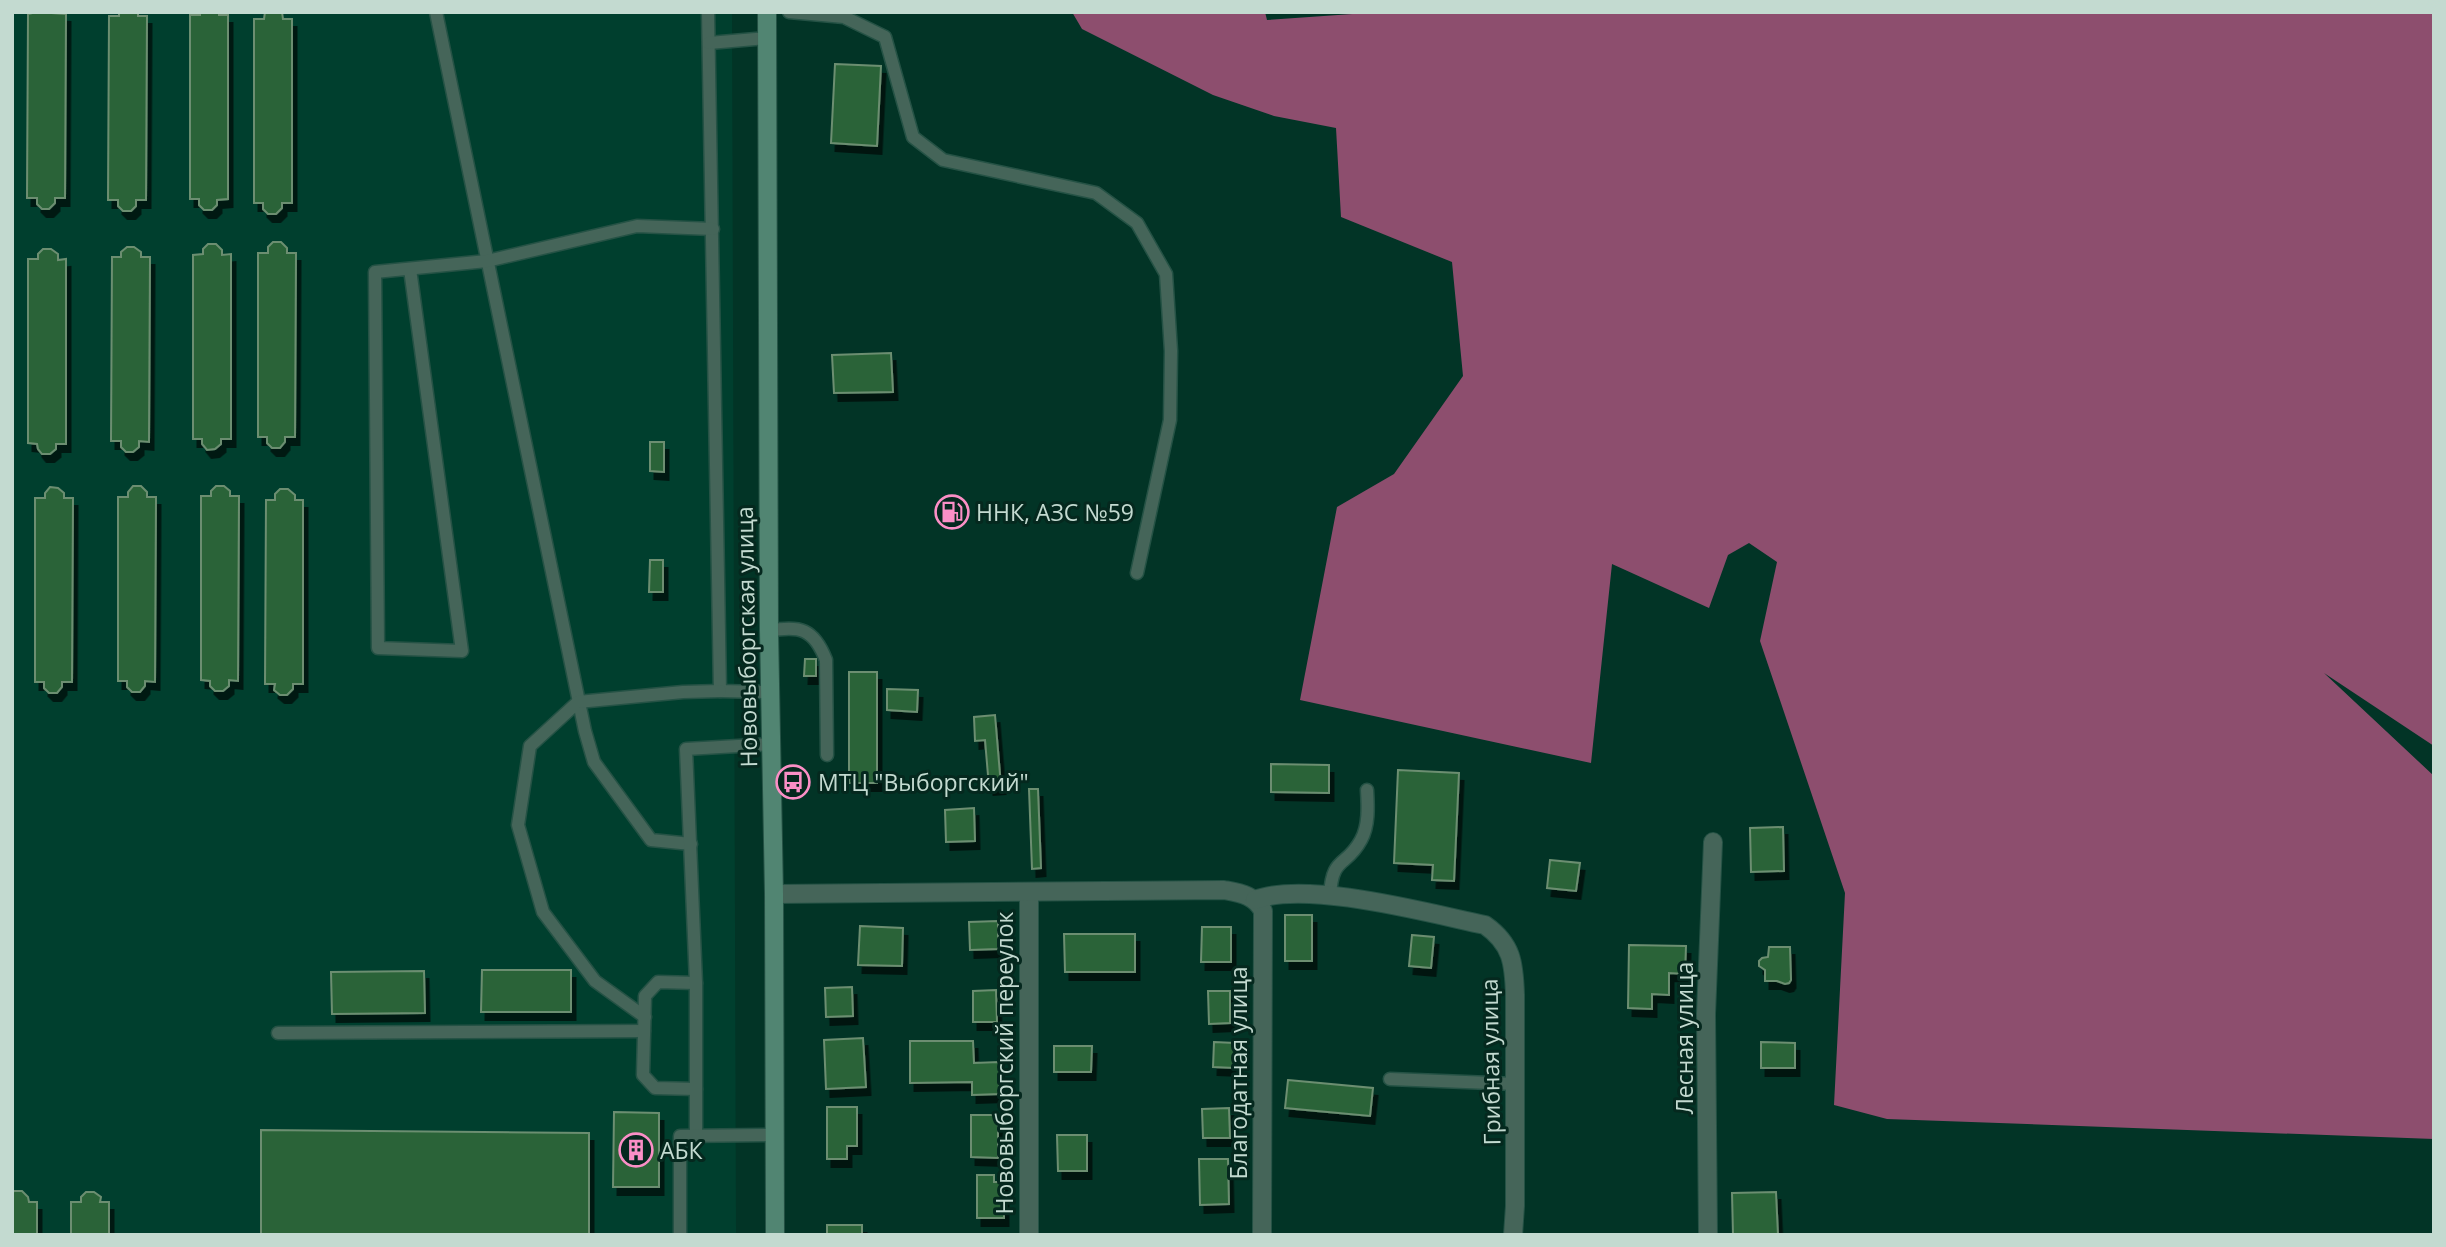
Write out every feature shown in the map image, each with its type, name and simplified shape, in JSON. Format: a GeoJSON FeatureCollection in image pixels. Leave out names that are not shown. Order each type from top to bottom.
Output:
{"type":"FeatureCollection","features":[{"type":"Feature","properties":{"kind":"street","name":"Нововыборгская улица"},"geometry":{"type":"LineString","coordinates":[[767,12],[769,692],[774,894],[775,1235]]}},
{"type":"Feature","properties":{"kind":"street","name":"Лесная улица"},"geometry":{"type":"LineString","coordinates":[[1708,1235],[1706,1014],[1713,842]]}},
{"type":"Feature","properties":{"kind":"street"},"geometry":{"type":"LineString","coordinates":[[774,894],[1224,890],[1243,894],[1259,905]]}},
{"type":"Feature","properties":{"kind":"street","name":"Нововыборгский переулок"},"geometry":{"type":"LineString","coordinates":[[1029,892],[1029,1235]]}},
{"type":"Feature","properties":{"kind":"street","name":"Грибная улица"},"geometry":{"type":"LineString","coordinates":[[1259,905],[1284,893],[1330,896],[1485,925],[1501,936],[1510,954],[1514,972],[1516,1084],[1513,1235]]}},
{"type":"Feature","properties":{"kind":"street","name":"Благодатная улица"},"geometry":{"type":"LineString","coordinates":[[1259,905],[1262,1235]]}},
{"type":"Feature","properties":{"kind":"lane"},"geometry":{"type":"LineString","coordinates":[[436,12],[579,702],[594,762],[652,840],[691,844]]}},
{"type":"Feature","properties":{"kind":"lane"},"geometry":{"type":"LineString","coordinates":[[708,12],[720,691]]}},
{"type":"Feature","properties":{"kind":"lane"},"geometry":{"type":"LineString","coordinates":[[789,12],[844,17],[885,37],[914,137],[943,160],[1096,193],[1137,223],[1166,274],[1171,351],[1170,420],[1137,573]]}},
{"type":"Feature","properties":{"kind":"lane"},"geometry":{"type":"LineString","coordinates":[[709,43],[768,38]]}},
{"type":"Feature","properties":{"kind":"lane"},"geometry":{"type":"LineString","coordinates":[[410,269],[462,651],[378,648],[375,272],[487,261],[637,226],[713,229]]}},
{"type":"Feature","properties":{"kind":"lane"},"geometry":{"type":"LineString","coordinates":[[769,631],[799,628],[812,635],[821,646],[826,660],[827,755]]}},
{"type":"Feature","properties":{"kind":"lane"},"geometry":{"type":"LineString","coordinates":[[645,1017],[595,981],[543,912],[518,825],[530,746],[579,702],[683,692],[769,692]]}},
{"type":"Feature","properties":{"kind":"lane"},"geometry":{"type":"LineString","coordinates":[[696,1136],[696,983],[686,749],[772,744]]}},
{"type":"Feature","properties":{"kind":"lane"},"geometry":{"type":"LineString","coordinates":[[1330,896],[1331,876],[1356,847],[1366,828],[1367,790]]}},
{"type":"Feature","properties":{"kind":"lane"},"geometry":{"type":"LineString","coordinates":[[696,983],[658,982],[645,996],[643,1075],[655,1088],[696,1089]]}},
{"type":"Feature","properties":{"kind":"lane"},"geometry":{"type":"LineString","coordinates":[[278,1033],[644,1031]]}},
{"type":"Feature","properties":{"kind":"lane"},"geometry":{"type":"LineString","coordinates":[[1390,1079],[1516,1084]]}},
{"type":"Feature","properties":{"kind":"lane"},"geometry":{"type":"LineString","coordinates":[[680,1235],[680,1136],[773,1136]]}},
{"type":"Feature","properties":{"kind":"shaded area"},"geometry":{"type":"Polygon","coordinates":[[[12,12],[732,12],[736,1235],[12,1235],[12,12]]]}},
{"type":"Feature","properties":{"kind":"shaded area"},"geometry":{"type":"Polygon","coordinates":[[[1072,12],[1265,12],[1267,20],[1381,12],[2434,12],[2434,746],[2324,673],[2434,776],[2434,1139],[1887,1119],[1834,1105],[1845,893],[1760,641],[1777,562],[1749,543],[1728,555],[1709,608],[1612,564],[1591,763],[1300,700],[1337,507],[1394,474],[1463,376],[1452,262],[1341,217],[1336,128],[1274,116],[1213,95],[1082,29],[1072,12]]]}},
{"type":"Feature","properties":{"kind":"building"},"geometry":{"type":"Polygon","coordinates":[[[119,12],[138,12],[138,16],[147,16],[146,200],[136,200],[136,206],[131,211],[123,211],[118,206],[118,200],[108,200],[109,16],[119,16],[119,12]]]}},
{"type":"Feature","properties":{"kind":"building"},"geometry":{"type":"Polygon","coordinates":[[[200,12],[228,15],[228,199],[217,200],[217,205],[212,210],[204,210],[199,205],[199,199],[190,199],[190,15],[200,15],[200,12]]]}},
{"type":"Feature","properties":{"kind":"building"},"geometry":{"type":"Polygon","coordinates":[[[265,12],[282,12],[283,19],[292,19],[292,203],[282,203],[282,208],[276,214],[268,214],[263,209],[263,203],[254,203],[254,19],[264,19],[265,12]]]}},
{"type":"Feature","properties":{"kind":"building"},"geometry":{"type":"Polygon","coordinates":[[[28,14],[66,14],[65,198],[55,198],[55,203],[49,209],[42,209],[37,204],[37,198],[27,198],[28,14]]]}},
{"type":"Feature","properties":{"kind":"building"},"geometry":{"type":"Polygon","coordinates":[[[835,64],[881,66],[877,146],[831,143],[835,64]]]}},
{"type":"Feature","properties":{"kind":"building"},"geometry":{"type":"Polygon","coordinates":[[[273,242],[281,242],[287,248],[287,253],[296,253],[295,437],[285,437],[280,448],[272,448],[267,443],[267,437],[258,437],[258,253],[268,253],[268,247],[273,242]]]}},
{"type":"Feature","properties":{"kind":"building"},"geometry":{"type":"Polygon","coordinates":[[[208,244],[216,244],[222,250],[222,255],[231,254],[231,439],[221,439],[221,444],[215,449],[207,450],[202,439],[193,439],[193,255],[203,254],[203,249],[208,244]]]}},
{"type":"Feature","properties":{"kind":"building"},"geometry":{"type":"Polygon","coordinates":[[[127,247],[134,247],[141,252],[141,257],[150,257],[149,442],[139,441],[139,447],[133,452],[126,452],[121,447],[121,441],[111,441],[112,257],[121,257],[121,252],[127,247]]]}},
{"type":"Feature","properties":{"kind":"building"},"geometry":{"type":"Polygon","coordinates":[[[43,249],[51,249],[58,254],[58,260],[66,259],[66,444],[56,444],[56,449],[50,454],[42,454],[37,444],[28,443],[28,259],[38,259],[38,254],[43,249]]]}},
{"type":"Feature","properties":{"kind":"building"},"geometry":{"type":"Polygon","coordinates":[[[891,353],[893,392],[834,393],[832,355],[891,353]]]}},
{"type":"Feature","properties":{"kind":"building"},"geometry":{"type":"Polygon","coordinates":[[[650,442],[664,442],[664,472],[650,471],[650,442]]]}},
{"type":"Feature","properties":{"kind":"building"},"geometry":{"type":"Polygon","coordinates":[[[133,486],[141,486],[147,492],[147,497],[156,497],[155,682],[145,681],[140,692],[132,692],[127,687],[127,681],[118,681],[118,497],[128,497],[133,486]]]}},
{"type":"Feature","properties":{"kind":"building"},"geometry":{"type":"Polygon","coordinates":[[[216,486],[224,486],[230,491],[230,496],[239,496],[238,681],[229,680],[229,686],[223,691],[215,691],[210,686],[210,681],[201,680],[201,496],[211,496],[211,491],[216,486]]]}},
{"type":"Feature","properties":{"kind":"building"},"geometry":{"type":"Polygon","coordinates":[[[50,487],[58,488],[64,493],[64,498],[73,498],[72,682],[62,682],[57,693],[49,693],[44,688],[44,682],[35,682],[35,498],[45,498],[50,487]]]}},
{"type":"Feature","properties":{"kind":"building"},"geometry":{"type":"Polygon","coordinates":[[[280,489],[288,489],[295,495],[295,500],[303,500],[303,684],[293,684],[293,689],[287,695],[280,695],[274,690],[275,684],[265,684],[266,500],[275,500],[275,494],[280,489]]]}},
{"type":"Feature","properties":{"kind":"building"},"geometry":{"type":"Polygon","coordinates":[[[650,560],[663,560],[663,592],[649,592],[650,560]]]}},
{"type":"Feature","properties":{"kind":"building"},"geometry":{"type":"Polygon","coordinates":[[[805,659],[816,659],[816,676],[804,676],[805,659]]]}},
{"type":"Feature","properties":{"kind":"building"},"geometry":{"type":"Polygon","coordinates":[[[849,672],[877,672],[877,783],[849,783],[849,672]]]}},
{"type":"Feature","properties":{"kind":"building"},"geometry":{"type":"Polygon","coordinates":[[[887,689],[918,690],[917,712],[887,710],[887,689]]]}},
{"type":"Feature","properties":{"kind":"building"},"geometry":{"type":"Polygon","coordinates":[[[995,715],[1001,786],[989,787],[985,740],[975,741],[974,717],[995,715]]]}},
{"type":"Feature","properties":{"kind":"building"},"geometry":{"type":"Polygon","coordinates":[[[1271,764],[1329,765],[1329,793],[1271,792],[1271,764]]]}},
{"type":"Feature","properties":{"kind":"building"},"geometry":{"type":"Polygon","coordinates":[[[1398,770],[1459,773],[1454,881],[1432,880],[1433,865],[1394,863],[1398,770]]]}},
{"type":"Feature","properties":{"kind":"building"},"geometry":{"type":"Polygon","coordinates":[[[1029,789],[1038,789],[1041,868],[1032,869],[1029,789]]]}},
{"type":"Feature","properties":{"kind":"building"},"geometry":{"type":"Polygon","coordinates":[[[974,808],[975,841],[946,842],[945,810],[974,808]]]}},
{"type":"Feature","properties":{"kind":"building"},"geometry":{"type":"Polygon","coordinates":[[[1783,827],[1784,871],[1751,872],[1750,828],[1783,827]]]}},
{"type":"Feature","properties":{"kind":"building"},"geometry":{"type":"Polygon","coordinates":[[[1550,860],[1580,863],[1576,891],[1547,888],[1550,860]]]}},
{"type":"Feature","properties":{"kind":"building"},"geometry":{"type":"Polygon","coordinates":[[[1285,915],[1312,915],[1312,961],[1285,961],[1285,915]]]}},
{"type":"Feature","properties":{"kind":"building"},"geometry":{"type":"Polygon","coordinates":[[[998,921],[998,949],[970,950],[969,922],[998,921]]]}},
{"type":"Feature","properties":{"kind":"building"},"geometry":{"type":"Polygon","coordinates":[[[860,926],[903,928],[902,966],[858,965],[860,926]]]}},
{"type":"Feature","properties":{"kind":"building"},"geometry":{"type":"Polygon","coordinates":[[[1202,927],[1231,927],[1231,962],[1201,962],[1202,927]]]}},
{"type":"Feature","properties":{"kind":"building"},"geometry":{"type":"Polygon","coordinates":[[[1064,934],[1135,934],[1135,972],[1065,972],[1064,934]]]}},
{"type":"Feature","properties":{"kind":"building"},"geometry":{"type":"Polygon","coordinates":[[[1412,935],[1434,937],[1431,968],[1409,966],[1412,935]]]}},
{"type":"Feature","properties":{"kind":"building"},"geometry":{"type":"Polygon","coordinates":[[[1629,945],[1686,946],[1685,974],[1669,973],[1669,995],[1652,994],[1652,1009],[1628,1008],[1629,945]]]}},
{"type":"Feature","properties":{"kind":"building"},"geometry":{"type":"Polygon","coordinates":[[[1769,947],[1790,947],[1789,983],[1765,981],[1765,970],[1759,966],[1759,961],[1768,957],[1769,947]]]}},
{"type":"Feature","properties":{"kind":"building"},"geometry":{"type":"Polygon","coordinates":[[[482,970],[571,970],[571,1012],[481,1012],[482,970]]]}},
{"type":"Feature","properties":{"kind":"building"},"geometry":{"type":"Polygon","coordinates":[[[424,971],[425,1013],[332,1014],[331,972],[424,971]]]}},
{"type":"Feature","properties":{"kind":"building"},"geometry":{"type":"Polygon","coordinates":[[[852,987],[853,1016],[826,1017],[825,988],[852,987]]]}},
{"type":"Feature","properties":{"kind":"building"},"geometry":{"type":"Polygon","coordinates":[[[996,990],[997,1022],[973,1022],[973,991],[996,990]]]}},
{"type":"Feature","properties":{"kind":"building"},"geometry":{"type":"Polygon","coordinates":[[[1208,991],[1230,991],[1230,1023],[1209,1024],[1208,991]]]}},
{"type":"Feature","properties":{"kind":"building"},"geometry":{"type":"Polygon","coordinates":[[[863,1038],[866,1087],[826,1089],[824,1040],[863,1038]]]}},
{"type":"Feature","properties":{"kind":"building"},"geometry":{"type":"Polygon","coordinates":[[[910,1041],[973,1041],[974,1063],[999,1062],[1000,1094],[972,1095],[972,1082],[910,1083],[910,1041]]]}},
{"type":"Feature","properties":{"kind":"building"},"geometry":{"type":"Polygon","coordinates":[[[1214,1042],[1235,1043],[1235,1068],[1213,1067],[1214,1042]]]}},
{"type":"Feature","properties":{"kind":"building"},"geometry":{"type":"Polygon","coordinates":[[[1761,1042],[1795,1043],[1795,1068],[1761,1068],[1761,1042]]]}},
{"type":"Feature","properties":{"kind":"building"},"geometry":{"type":"Polygon","coordinates":[[[1054,1046],[1092,1046],[1091,1072],[1054,1072],[1054,1046]]]}},
{"type":"Feature","properties":{"kind":"building"},"geometry":{"type":"Polygon","coordinates":[[[1288,1080],[1373,1088],[1370,1116],[1285,1108],[1288,1080]]]}},
{"type":"Feature","properties":{"kind":"building"},"geometry":{"type":"Polygon","coordinates":[[[827,1107],[857,1107],[857,1146],[847,1146],[847,1159],[827,1159],[827,1107]]]}},
{"type":"Feature","properties":{"kind":"building"},"geometry":{"type":"Polygon","coordinates":[[[1229,1108],[1230,1138],[1203,1138],[1202,1109],[1229,1108]]]}},
{"type":"Feature","properties":{"kind":"building","name":"АБК"},"geometry":{"type":"Polygon","coordinates":[[[614,1112],[659,1113],[659,1187],[613,1187],[614,1112]]]}},
{"type":"Feature","properties":{"kind":"building"},"geometry":{"type":"Polygon","coordinates":[[[971,1115],[998,1115],[998,1158],[971,1157],[971,1115]]]}},
{"type":"Feature","properties":{"kind":"building"},"geometry":{"type":"Polygon","coordinates":[[[261,1130],[589,1133],[589,1235],[261,1235],[261,1130]]]}},
{"type":"Feature","properties":{"kind":"building"},"geometry":{"type":"Polygon","coordinates":[[[1057,1135],[1087,1135],[1087,1171],[1058,1171],[1057,1135]]]}},
{"type":"Feature","properties":{"kind":"building"},"geometry":{"type":"Polygon","coordinates":[[[1199,1159],[1228,1159],[1229,1204],[1200,1205],[1199,1159]]]}},
{"type":"Feature","properties":{"kind":"building"},"geometry":{"type":"Polygon","coordinates":[[[977,1175],[994,1175],[994,1182],[1004,1182],[1004,1218],[977,1218],[977,1175]]]}},
{"type":"Feature","properties":{"kind":"building"},"geometry":{"type":"Polygon","coordinates":[[[14,1191],[22,1191],[29,1202],[37,1202],[37,1235],[12,1235],[14,1191]]]}},
{"type":"Feature","properties":{"kind":"building"},"geometry":{"type":"Polygon","coordinates":[[[86,1192],[94,1192],[101,1197],[100,1202],[109,1202],[109,1235],[71,1235],[71,1202],[81,1202],[81,1197],[86,1192]]]}},
{"type":"Feature","properties":{"kind":"building"},"geometry":{"type":"Polygon","coordinates":[[[1776,1192],[1778,1235],[1733,1235],[1732,1193],[1776,1192]]]}},
{"type":"Feature","properties":{"kind":"building"},"geometry":{"type":"Polygon","coordinates":[[[827,1225],[862,1225],[862,1235],[827,1235],[827,1225]]]}},
{"type":"Feature","properties":{"kind":"place","name":"ННК, АЗС №59"},"geometry":{"type":"Point","coordinates":[952,512]}},
{"type":"Feature","properties":{"kind":"place","name":"МТЦ \"Выборгский\""},"geometry":{"type":"Point","coordinates":[793,782]}},
{"type":"Feature","properties":{"kind":"place","name":"АБК"},"geometry":{"type":"Point","coordinates":[636,1150]}}]}
